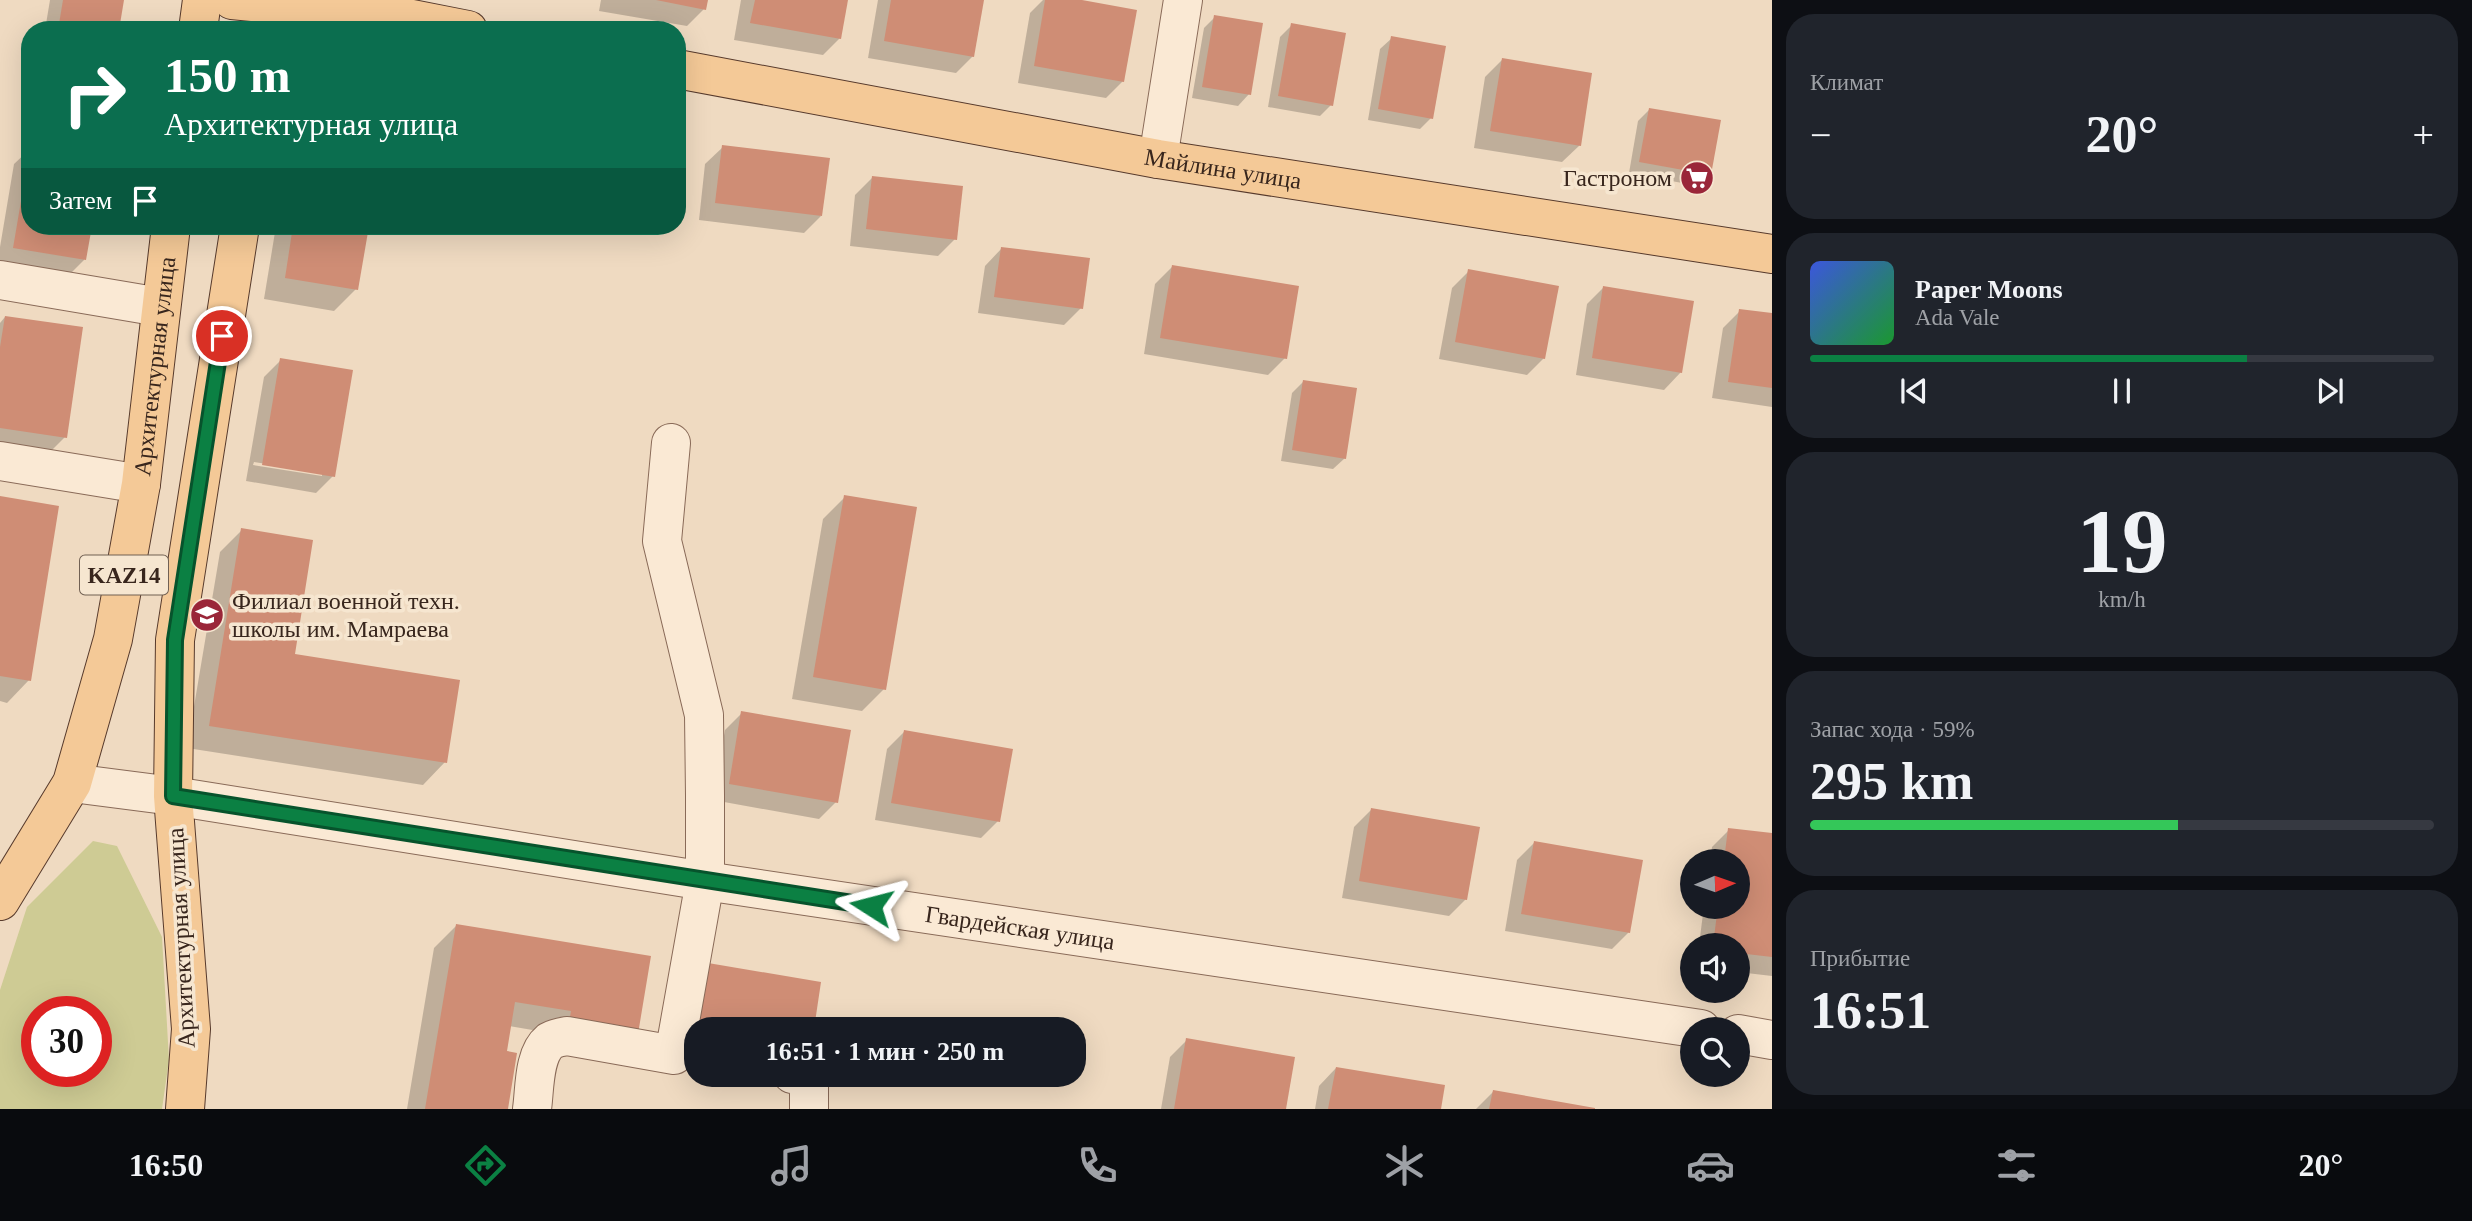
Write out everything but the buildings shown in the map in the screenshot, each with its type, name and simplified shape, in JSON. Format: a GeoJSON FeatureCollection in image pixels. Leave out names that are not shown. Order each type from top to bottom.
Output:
{"type":"FeatureCollection","features":[{"type":"Feature","properties":{"kind":"main road"},"geometry":{"type":"LineString","coordinates":[[199,21],[202,0]]}},
{"type":"Feature","properties":{"kind":"main road"},"geometry":{"type":"LineString","coordinates":[[233,0],[273,12],[422,21]]}},
{"type":"Feature","properties":{"kind":"main road","name":"Майлина улица"},"geometry":{"type":"LineString","coordinates":[[686,71],[1158,159],[1772,254]]}},
{"type":"Feature","properties":{"kind":"main road","name":"Архитектурная улица"},"geometry":{"type":"LineString","coordinates":[[0,901],[72,783],[113,639],[141,485],[170,235]]}},
{"type":"Feature","properties":{"kind":"main road","name":"Архитектурная улица"},"geometry":{"type":"LineString","coordinates":[[186,1109],[191,1029],[173,796],[175,640],[239,235]]}},
{"type":"Feature","properties":{"kind":"street"},"geometry":{"type":"LineString","coordinates":[[1158,159],[1182,0]]}},
{"type":"Feature","properties":{"kind":"street"},"geometry":{"type":"LineString","coordinates":[[0,280],[160,307]]}},
{"type":"Feature","properties":{"kind":"street"},"geometry":{"type":"LineString","coordinates":[[671,443],[662,541],[704,715],[705,881],[690,1017]]}},
{"type":"Feature","properties":{"kind":"street"},"geometry":{"type":"LineString","coordinates":[[0,461],[141,485]]}},
{"type":"Feature","properties":{"kind":"street","name":"Гвардейская улица"},"geometry":{"type":"LineString","coordinates":[[72,783],[173,796],[705,881],[1680,1026]]}},
{"type":"Feature","properties":{"kind":"street"},"geometry":{"type":"LineString","coordinates":[[532,1109],[538,1064],[552,1039],[567,1036],[684,1057]]}},
{"type":"Feature","properties":{"kind":"street"},"geometry":{"type":"LineString","coordinates":[[1750,1036],[1772,1040]]}},
{"type":"Feature","properties":{"kind":"street"},"geometry":{"type":"LineString","coordinates":[[809,1087],[809,1109]]}},
{"type":"Feature","properties":{"kind":"shaded area"},"geometry":{"type":"Polygon","coordinates":[[[93,841],[117,846],[162,937],[169,1060],[162,1109],[0,1109],[0,990],[27,907],[93,841]]]}},
{"type":"Feature","properties":{"kind":"place","name":"Гастроном"},"geometry":{"type":"Point","coordinates":[1697,178]}},
{"type":"Feature","properties":{"kind":"place","name":"Филиал военной техн. школы им. Мамраева"},"geometry":{"type":"Point","coordinates":[207,615]}},
{"type":"Feature","properties":{"kind":"route"},"geometry":{"type":"LineString","coordinates":[[222,336],[175,640],[173,796],[871,906]]}}]}
